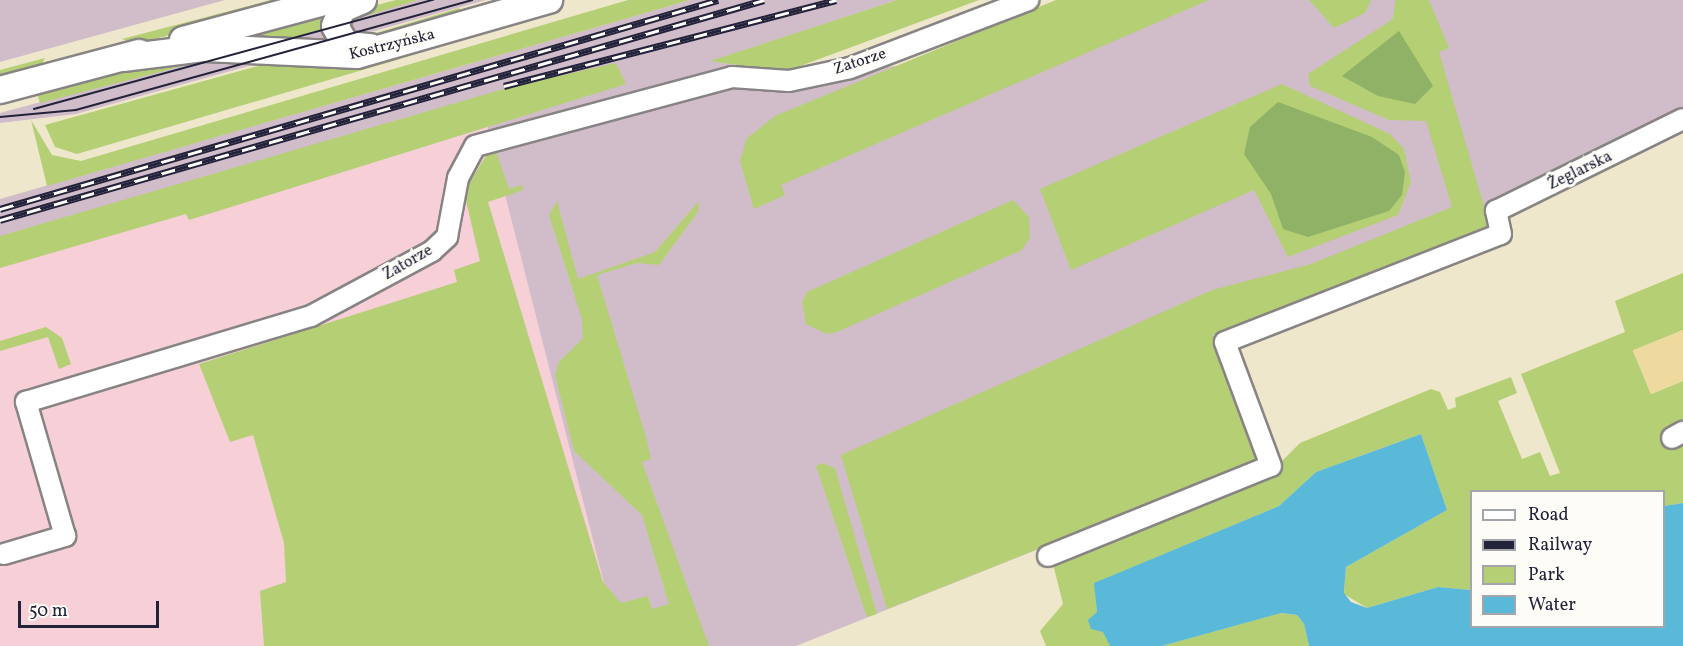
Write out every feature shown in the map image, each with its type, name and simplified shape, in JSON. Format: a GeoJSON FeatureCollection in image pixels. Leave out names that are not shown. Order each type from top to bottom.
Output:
{"type":"FeatureCollection","features":[{"type":"Feature","properties":{"kind":"main road","name":"Kostrzyńska"},"geometry":{"type":"LineString","coordinates":[[0,90],[331,0]]}},
{"type":"Feature","properties":{"kind":"main road"},"geometry":{"type":"LineString","coordinates":[[363,0],[338,14],[340,40],[353,47],[405,44]]}},
{"type":"Feature","properties":{"kind":"main road","name":"Kostrzyńska"},"geometry":{"type":"LineString","coordinates":[[123,58],[205,48],[341,57],[405,44],[549,0]]}},
{"type":"Feature","properties":{"kind":"street","name":"Zatorze"},"geometry":{"type":"LineString","coordinates":[[4,554],[65,536],[26,402],[311,316],[432,251],[447,237],[458,178],[475,146],[732,77],[789,81],[850,68],[1028,0]]}},
{"type":"Feature","properties":{"kind":"street","name":"Żeglarska"},"geometry":{"type":"LineString","coordinates":[[1048,556],[1271,466],[1225,342],[1501,234],[1496,212],[1683,119]]}},
{"type":"Feature","properties":{"kind":"shaded area"},"geometry":{"type":"Polygon","coordinates":[[[0,0],[225,0],[0,62],[0,0]]]}},
{"type":"Feature","properties":{"kind":"shaded area"},"geometry":{"type":"Polygon","coordinates":[[[418,0],[486,0],[76,114],[0,123],[0,113],[418,0]]]}},
{"type":"Feature","properties":{"kind":"shaded area"},"geometry":{"type":"Polygon","coordinates":[[[690,0],[897,0],[712,61],[784,72],[900,66],[1062,0],[1683,0],[1683,113],[1485,209],[1491,230],[1213,335],[1259,461],[796,646],[709,646],[703,636],[620,646],[487,124],[0,246],[0,199],[690,0]]]}},
{"type":"Feature","properties":{"kind":"shaded area"},"geometry":{"type":"Polygon","coordinates":[[[487,124],[617,634],[565,646],[0,646],[0,246],[487,124]]]}},
{"type":"Feature","properties":{"kind":"green space"},"geometry":{"type":"Polygon","coordinates":[[[271,0],[304,0],[136,44],[122,39],[271,0]]]}},
{"type":"Feature","properties":{"kind":"green space"},"geometry":{"type":"Polygon","coordinates":[[[396,0],[418,0],[349,21],[358,10],[396,0]]]}},
{"type":"Feature","properties":{"kind":"green space"},"geometry":{"type":"Polygon","coordinates":[[[628,0],[690,0],[47,186],[31,120],[52,155],[81,161],[628,0]]]}},
{"type":"Feature","properties":{"kind":"green space"},"geometry":{"type":"Polygon","coordinates":[[[897,0],[979,0],[784,72],[710,61],[897,0]]]}},
{"type":"Feature","properties":{"kind":"green space"},"geometry":{"type":"Polygon","coordinates":[[[1056,0],[1209,0],[781,185],[785,195],[754,209],[740,161],[747,138],[775,116],[1056,0]]]}},
{"type":"Feature","properties":{"kind":"green space"},"geometry":{"type":"Polygon","coordinates":[[[1309,0],[1371,0],[1365,13],[1334,28],[1309,0]]]}},
{"type":"Feature","properties":{"kind":"green space"},"geometry":{"type":"Polygon","coordinates":[[[1395,0],[1429,0],[1449,48],[1439,52],[1491,230],[1213,335],[1259,461],[887,609],[841,455],[1212,290],[1311,264],[1452,207],[1426,121],[1389,120],[1310,86],[1308,74],[1393,19],[1395,0]]]}},
{"type":"Feature","properties":{"kind":"green space"},"geometry":{"type":"Polygon","coordinates":[[[459,8],[461,14],[370,39],[373,34],[459,8]]]}},
{"type":"Feature","properties":{"kind":"green space"},"geometry":{"type":"Polygon","coordinates":[[[324,12],[322,29],[279,43],[229,36],[324,12]]]}},
{"type":"Feature","properties":{"kind":"green space"},"geometry":{"type":"Polygon","coordinates":[[[1399,31],[1433,86],[1415,104],[1378,96],[1342,76],[1399,31]]]}},
{"type":"Feature","properties":{"kind":"green space"},"geometry":{"type":"Polygon","coordinates":[[[229,54],[40,103],[37,93],[160,61],[229,54]]]}},
{"type":"Feature","properties":{"kind":"green space"},"geometry":{"type":"Polygon","coordinates":[[[45,58],[40,67],[0,78],[0,70],[45,58]]]}},
{"type":"Feature","properties":{"kind":"green space"},"geometry":{"type":"Polygon","coordinates":[[[400,59],[77,154],[55,147],[45,125],[269,63],[400,59]]]}},
{"type":"Feature","properties":{"kind":"green space"},"geometry":{"type":"Polygon","coordinates":[[[616,63],[626,84],[189,220],[186,214],[0,268],[0,236],[507,88],[616,63]]]}},
{"type":"Feature","properties":{"kind":"green space"},"geometry":{"type":"Polygon","coordinates":[[[1282,84],[1390,134],[1404,149],[1411,182],[1398,215],[1288,257],[1254,190],[1071,270],[1040,189],[1282,84]]]}},
{"type":"Feature","properties":{"kind":"green space"},"geometry":{"type":"Polygon","coordinates":[[[1278,102],[1372,137],[1399,155],[1405,172],[1402,195],[1389,211],[1308,237],[1283,229],[1271,194],[1244,154],[1250,127],[1278,102]]]}},
{"type":"Feature","properties":{"kind":"green space"},"geometry":{"type":"Polygon","coordinates":[[[496,151],[509,189],[522,185],[523,190],[488,202],[603,582],[621,603],[648,596],[652,609],[669,604],[642,515],[574,451],[555,375],[559,362],[583,338],[582,319],[549,215],[557,201],[578,279],[655,252],[699,201],[698,212],[659,265],[637,263],[597,275],[646,437],[651,459],[642,462],[709,646],[264,646],[260,591],[286,582],[284,543],[253,435],[230,442],[199,364],[457,282],[454,270],[480,261],[464,192],[487,154],[496,151]]]}},
{"type":"Feature","properties":{"kind":"green space"},"geometry":{"type":"Polygon","coordinates":[[[1013,200],[1029,217],[1030,238],[1022,250],[837,332],[826,334],[806,324],[802,302],[807,292],[1013,200]]]}},
{"type":"Feature","properties":{"kind":"green space"},"geometry":{"type":"Polygon","coordinates":[[[1683,273],[1683,330],[1633,351],[1651,394],[1683,381],[1683,503],[1665,506],[1665,490],[1470,490],[1470,590],[1438,587],[1367,608],[1344,594],[1346,567],[1447,510],[1421,434],[1316,472],[1279,506],[1095,583],[1097,612],[1110,646],[1046,646],[1040,631],[1063,604],[1054,568],[1058,558],[1275,468],[1300,443],[1431,389],[1440,392],[1448,410],[1456,407],[1455,398],[1511,377],[1517,393],[1498,401],[1522,459],[1540,452],[1550,476],[1560,473],[1521,374],[1625,332],[1615,301],[1683,273]]]}},
{"type":"Feature","properties":{"kind":"green space"},"geometry":{"type":"Polygon","coordinates":[[[46,327],[62,338],[71,364],[59,369],[48,337],[0,351],[0,341],[46,327]]]}},
{"type":"Feature","properties":{"kind":"green space"},"geometry":{"type":"Polygon","coordinates":[[[822,463],[835,468],[877,614],[867,617],[816,466],[822,463]]]}},
{"type":"Feature","properties":{"kind":"green space"},"geometry":{"type":"Polygon","coordinates":[[[1280,613],[1297,615],[1304,624],[1309,646],[1162,646],[1280,613]]]}},
{"type":"Feature","properties":{"kind":"sand"},"geometry":{"type":"Polygon","coordinates":[[[1683,330],[1683,381],[1651,394],[1633,350],[1683,330]]]}},
{"type":"Feature","properties":{"kind":"water"},"geometry":{"type":"Polygon","coordinates":[[[1421,434],[1447,510],[1346,567],[1344,593],[1351,602],[1367,608],[1438,587],[1470,590],[1470,628],[1665,628],[1665,506],[1683,503],[1683,646],[1309,646],[1304,624],[1297,615],[1281,613],[1162,646],[1110,646],[1103,632],[1091,629],[1088,620],[1097,612],[1094,583],[1279,506],[1316,472],[1421,434]]]}},
{"type":"Feature","properties":{"kind":"tram line"},"geometry":{"type":"LineString","coordinates":[[34,109],[433,0]]}},
{"type":"Feature","properties":{"kind":"tram line"},"geometry":{"type":"LineString","coordinates":[[0,117],[76,110],[472,0]]}},
{"type":"Feature","properties":{"kind":"railway"},"geometry":{"type":"LineString","coordinates":[[0,209],[718,0]]}},
{"type":"Feature","properties":{"kind":"railway"},"geometry":{"type":"LineString","coordinates":[[0,220],[764,0]]}},
{"type":"Feature","properties":{"kind":"railway"},"geometry":{"type":"LineString","coordinates":[[504,86],[836,0]]}}]}
